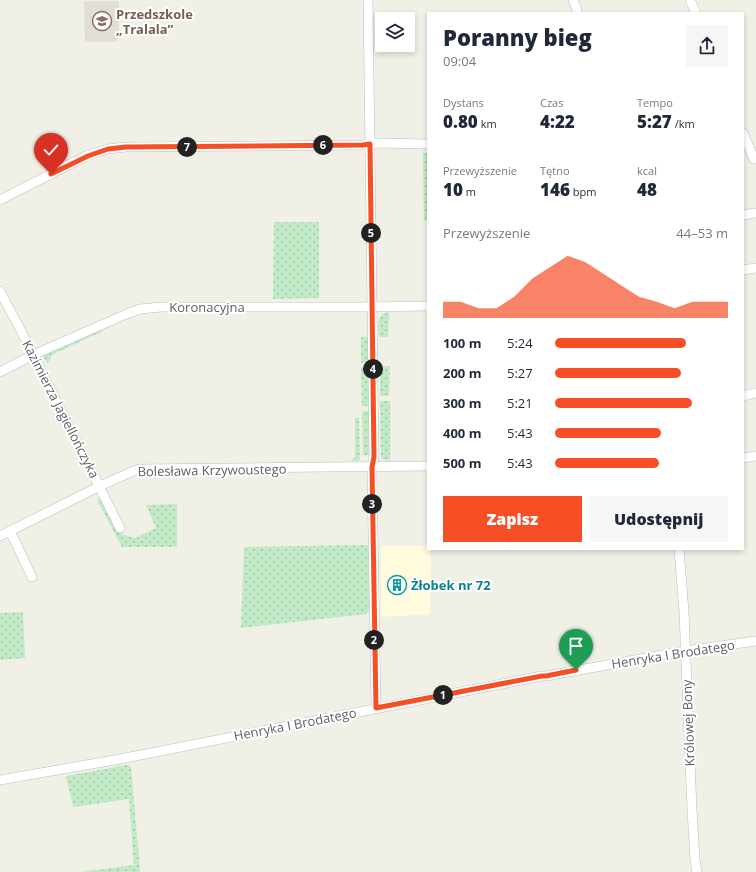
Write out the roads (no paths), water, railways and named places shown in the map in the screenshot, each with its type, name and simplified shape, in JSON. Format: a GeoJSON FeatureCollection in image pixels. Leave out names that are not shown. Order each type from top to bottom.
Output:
{"type":"FeatureCollection","features":[{"type":"Feature","properties":{"kind":"street"},"geometry":{"type":"LineString","coordinates":[[368,0],[374,457],[372,467],[376,708]]}},
{"type":"Feature","properties":{"kind":"street"},"geometry":{"type":"LineString","coordinates":[[573,0],[578,12]]}},
{"type":"Feature","properties":{"kind":"street"},"geometry":{"type":"LineString","coordinates":[[690,0],[696,12]]}},
{"type":"Feature","properties":{"kind":"street"},"geometry":{"type":"LineString","coordinates":[[744,135],[754,159]]}},
{"type":"Feature","properties":{"kind":"street"},"geometry":{"type":"LineString","coordinates":[[0,200],[88,156],[108,149],[126,147],[427,144]]}},
{"type":"Feature","properties":{"kind":"street"},"geometry":{"type":"LineString","coordinates":[[744,215],[756,213]]}},
{"type":"Feature","properties":{"kind":"street"},"geometry":{"type":"LineString","coordinates":[[744,270],[756,268]]}},
{"type":"Feature","properties":{"kind":"street","name":"Kazimierza Jagiellończyka"},"geometry":{"type":"LineString","coordinates":[[0,291],[120,528]]}},
{"type":"Feature","properties":{"kind":"street","name":"Koronacyjna"},"geometry":{"type":"LineString","coordinates":[[0,372],[33,355],[120,316],[140,309],[161,307],[427,306]]}},
{"type":"Feature","properties":{"kind":"street"},"geometry":{"type":"LineString","coordinates":[[744,396],[756,393]]}},
{"type":"Feature","properties":{"kind":"street"},"geometry":{"type":"LineString","coordinates":[[744,458],[756,456]]}},
{"type":"Feature","properties":{"kind":"street","name":"Bolesława Krzywoustego"},"geometry":{"type":"LineString","coordinates":[[0,536],[100,486],[139,469],[427,466]]}},
{"type":"Feature","properties":{"kind":"street"},"geometry":{"type":"LineString","coordinates":[[10,531],[32,576]]}},
{"type":"Feature","properties":{"kind":"street","name":"Królowej Bony"},"geometry":{"type":"LineString","coordinates":[[679,550],[686,651],[692,810],[697,872]]}},
{"type":"Feature","properties":{"kind":"street","name":"Henryka I Brodatego"},"geometry":{"type":"LineString","coordinates":[[0,780],[120,759],[542,676],[686,651],[756,641]]}},
{"type":"Feature","properties":{"kind":"place","name":"Przedszkole „Tralala”"},"geometry":{"type":"Point","coordinates":[102,21]}},
{"type":"Feature","properties":{"kind":"place","name":"Żłobek nr 72"},"geometry":{"type":"Point","coordinates":[397,585]}}]}
